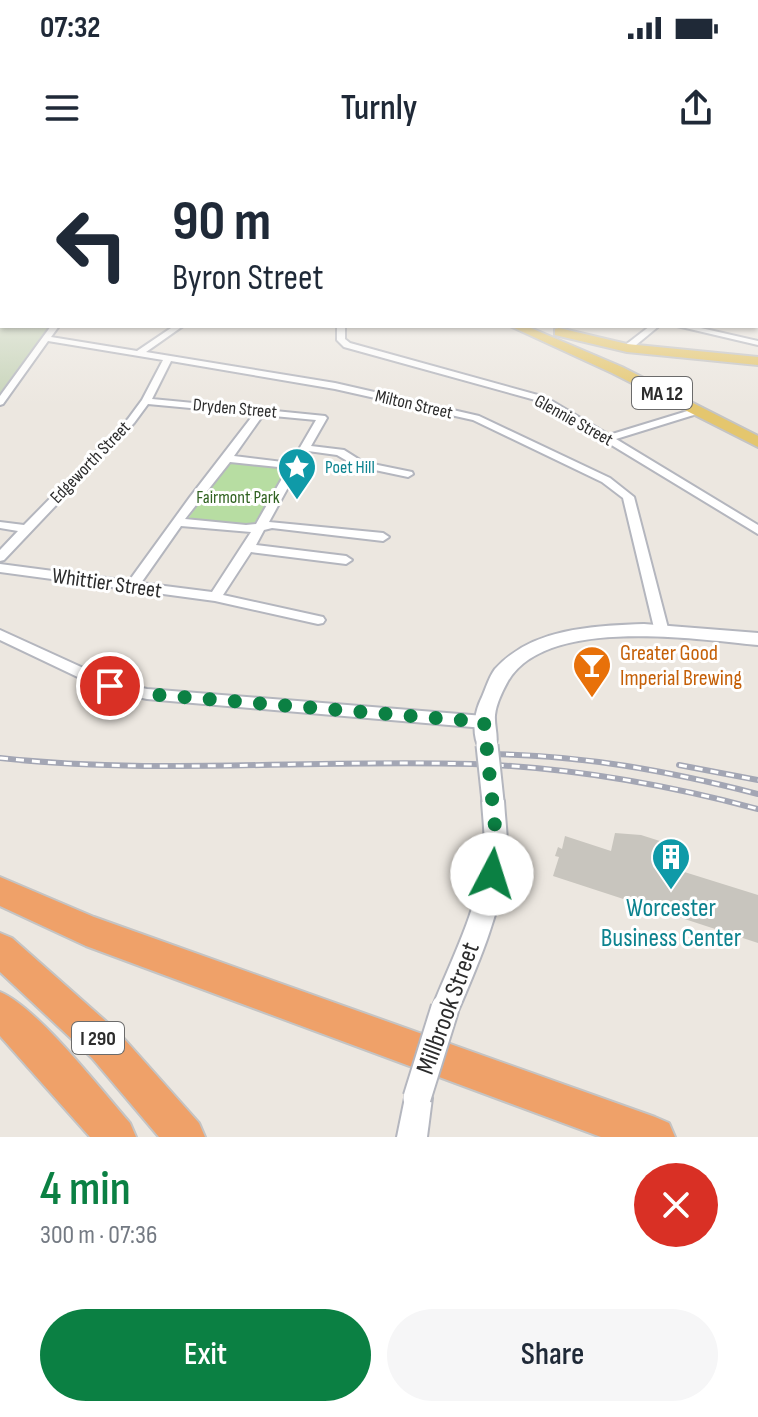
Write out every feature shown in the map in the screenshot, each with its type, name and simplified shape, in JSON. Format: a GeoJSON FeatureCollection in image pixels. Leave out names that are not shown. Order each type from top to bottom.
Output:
{"type":"FeatureCollection","features":[{"type":"Feature","properties":{"kind":"highway"},"geometry":{"type":"LineString","coordinates":[[0,891],[86,930],[655,1137]]}},
{"type":"Feature","properties":{"kind":"highway","name":"I 290"},"geometry":{"type":"LineString","coordinates":[[0,949],[105,1045],[185,1137]]}},
{"type":"Feature","properties":{"kind":"highway","name":"I 290"},"geometry":{"type":"LineString","coordinates":[[0,1010],[66,1078],[116,1137]]}},
{"type":"Feature","properties":{"kind":"main road","name":"MA 12"},"geometry":{"type":"LineString","coordinates":[[521,328],[609,367],[758,442]]}},
{"type":"Feature","properties":{"kind":"main road","name":"MA 12"},"geometry":{"type":"LineString","coordinates":[[548,328],[627,348],[758,361]]}},
{"type":"Feature","properties":{"kind":"main road"},"geometry":{"type":"LineString","coordinates":[[565,347],[588,348],[592,344],[587,340]]}},
{"type":"Feature","properties":{"kind":"main road"},"geometry":{"type":"LineString","coordinates":[[609,367],[608,360],[619,353],[650,351]]}},
{"type":"Feature","properties":{"kind":"main road","name":"Millbrook Street"},"geometry":{"type":"LineString","coordinates":[[412,1137],[417,1098],[495,858],[493,801],[484,722],[489,699],[502,675],[539,647],[583,631],[620,629],[758,639]]}},
{"type":"Feature","properties":{"kind":"street"},"geometry":{"type":"LineString","coordinates":[[0,402],[7,397],[53,328]]}},
{"type":"Feature","properties":{"kind":"street"},"geometry":{"type":"LineString","coordinates":[[138,354],[176,328]]}},
{"type":"Feature","properties":{"kind":"street","name":"Glennie Street"},"geometry":{"type":"LineString","coordinates":[[341,328],[341,340],[346,344],[542,399],[758,530]]}},
{"type":"Feature","properties":{"kind":"street"},"geometry":{"type":"LineString","coordinates":[[627,348],[652,328]]}},
{"type":"Feature","properties":{"kind":"street"},"geometry":{"type":"LineString","coordinates":[[690,328],[758,343]]}},
{"type":"Feature","properties":{"kind":"street","name":"Milton Street"},"geometry":{"type":"LineString","coordinates":[[45,338],[335,386],[476,418],[615,485],[625,493],[631,503],[662,632]]}},
{"type":"Feature","properties":{"kind":"street","name":"Edgeworth Street"},"geometry":{"type":"LineString","coordinates":[[0,557],[131,421],[146,401],[168,358]]}},
{"type":"Feature","properties":{"kind":"street","name":"Dryden Street"},"geometry":{"type":"LineString","coordinates":[[146,401],[322,418],[305,448]]}},
{"type":"Feature","properties":{"kind":"street"},"geometry":{"type":"LineString","coordinates":[[133,585],[250,430],[261,410]]}},
{"type":"Feature","properties":{"kind":"street"},"geometry":{"type":"LineString","coordinates":[[610,438],[697,411]]}},
{"type":"Feature","properties":{"kind":"street"},"geometry":{"type":"LineString","coordinates":[[215,597],[248,548],[305,448],[340,452],[360,464],[408,474]]}},
{"type":"Feature","properties":{"kind":"street"},"geometry":{"type":"LineString","coordinates":[[226,458],[294,466]]}},
{"type":"Feature","properties":{"kind":"street"},"geometry":{"type":"LineString","coordinates":[[179,522],[246,529],[272,525],[383,537]]}},
{"type":"Feature","properties":{"kind":"street"},"geometry":{"type":"LineString","coordinates":[[0,525],[27,529]]}},
{"type":"Feature","properties":{"kind":"street"},"geometry":{"type":"LineString","coordinates":[[248,548],[346,560]]}},
{"type":"Feature","properties":{"kind":"street","name":"Whittier Street"},"geometry":{"type":"LineString","coordinates":[[0,568],[215,597],[318,620]]}},
{"type":"Feature","properties":{"kind":"street"},"geometry":{"type":"LineString","coordinates":[[0,635],[110,686],[147,694],[484,722]]}},
{"type":"Feature","properties":{"kind":"green space"},"geometry":{"type":"Polygon","coordinates":[[[0,328],[48,328],[0,393],[0,328]]]}},
{"type":"Feature","properties":{"kind":"green space","name":"Fairmont Park"},"geometry":{"type":"Polygon","coordinates":[[[234,462],[288,469],[252,527],[187,520],[225,466],[234,462]]]}},
{"type":"Feature","properties":{"kind":"building","name":"Worcester Business Center"},"geometry":{"type":"Polygon","coordinates":[[[615,833],[641,835],[682,848],[678,870],[758,895],[758,943],[553,876],[559,857],[555,856],[558,847],[562,849],[565,836],[611,851],[615,833]]]}},
{"type":"Feature","properties":{"kind":"railway"},"geometry":{"type":"LineString","coordinates":[[490,754],[558,757],[625,766],[758,794]]}},
{"type":"Feature","properties":{"kind":"railway"},"geometry":{"type":"LineString","coordinates":[[0,758],[177,766],[413,763],[508,766],[616,778],[758,809]]}},
{"type":"Feature","properties":{"kind":"railway"},"geometry":{"type":"LineString","coordinates":[[679,765],[758,780]]}},
{"type":"Feature","properties":{"kind":"place","name":"Poet Hill"},"geometry":{"type":"Point","coordinates":[297,501]}},
{"type":"Feature","properties":{"kind":"place","name":"Greater Good Imperial Brewing"},"geometry":{"type":"Point","coordinates":[592,699]}},
{"type":"Feature","properties":{"kind":"place","name":"Worcester Business Center"},"geometry":{"type":"Point","coordinates":[671,891]}},
{"type":"Feature","properties":{"kind":"route"},"geometry":{"type":"LineString","coordinates":[[110,686],[147,694],[249,704],[484,722],[495,827],[492,874]]}}]}
